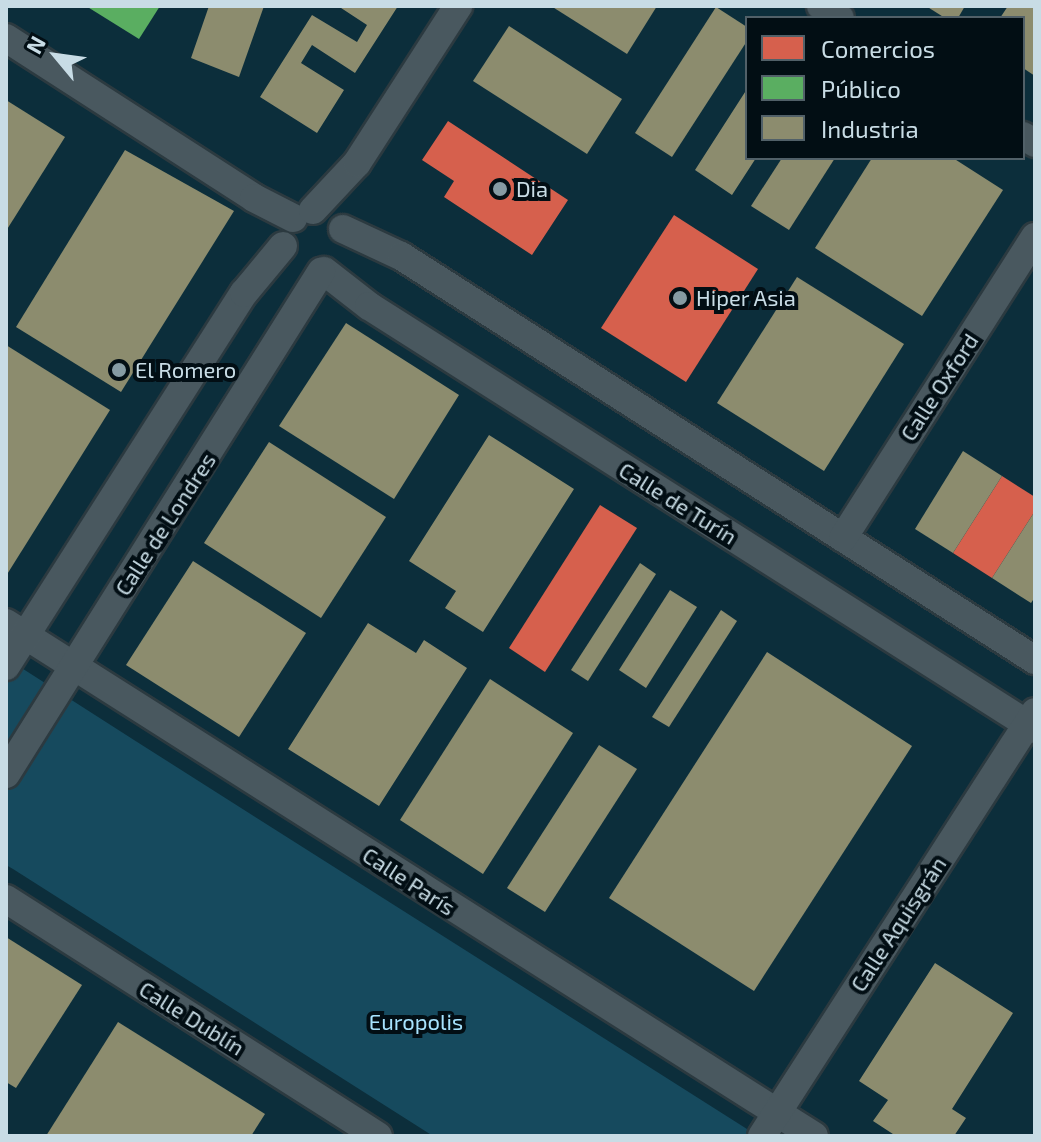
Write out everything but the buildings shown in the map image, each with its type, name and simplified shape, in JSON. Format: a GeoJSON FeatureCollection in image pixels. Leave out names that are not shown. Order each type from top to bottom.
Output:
{"type":"FeatureCollection","features":[{"type":"Feature","properties":{"kind":"street"},"geometry":{"type":"LineString","coordinates":[[6,666],[16,629],[244,293],[293,227],[357,163],[458,6]]}},
{"type":"Feature","properties":{"kind":"street"},"geometry":{"type":"LineString","coordinates":[[6,38],[254,198],[293,227],[342,227],[401,256],[1035,660]]}},
{"type":"Feature","properties":{"kind":"street","name":"Calle de Londres"},"geometry":{"type":"LineString","coordinates":[[6,774],[322,272],[344,249],[342,227],[357,163]]}},
{"type":"Feature","properties":{"kind":"street","name":"Calle de Turín"},"geometry":{"type":"LineString","coordinates":[[293,227],[296,267],[322,272],[369,306],[1032,722]]}},
{"type":"Feature","properties":{"kind":"street","name":"Calle Oxford"},"geometry":{"type":"LineString","coordinates":[[843,538],[1035,237]]}},
{"type":"Feature","properties":{"kind":"street","name":"Calle París"},"geometry":{"type":"LineString","coordinates":[[16,629],[814,1136]]}},
{"type":"Feature","properties":{"kind":"street","name":"Calle Aquisgrán"},"geometry":{"type":"LineString","coordinates":[[762,1136],[1032,722]]}},
{"type":"Feature","properties":{"kind":"street","name":"Calle Dublín"},"geometry":{"type":"LineString","coordinates":[[6,899],[378,1136]]}},
{"type":"Feature","properties":{"kind":"shaded area"},"geometry":{"type":"Polygon","coordinates":[[[6,6],[1035,6],[1035,1136],[6,1136],[6,6]]]}},
{"type":"Feature","properties":{"kind":"green space","name":"Europolis"},"geometry":{"type":"Polygon","coordinates":[[[6,658],[758,1136],[433,1136],[6,865],[6,658]]]}},
{"type":"Feature","properties":{"kind":"place","name":"Dia"},"geometry":{"type":"Point","coordinates":[500,189]}},
{"type":"Feature","properties":{"kind":"place","name":"Hiper Asia"},"geometry":{"type":"Point","coordinates":[680,298]}},
{"type":"Feature","properties":{"kind":"place","name":"El Romero"},"geometry":{"type":"Point","coordinates":[119,370]}}]}
